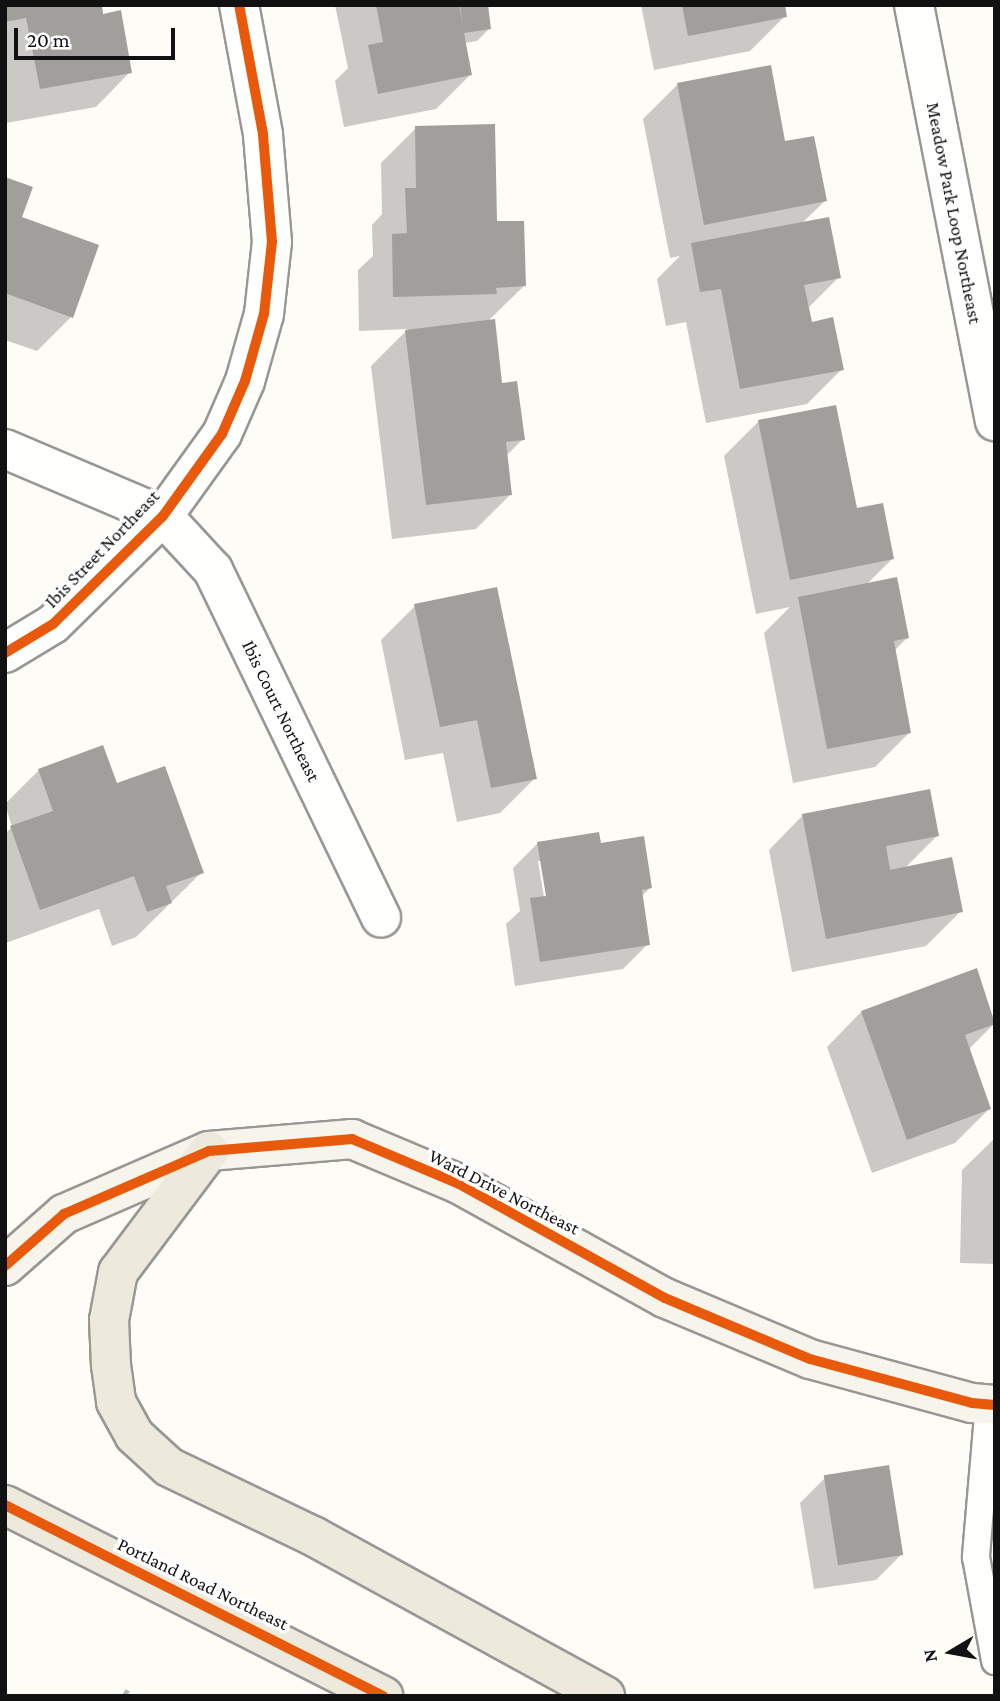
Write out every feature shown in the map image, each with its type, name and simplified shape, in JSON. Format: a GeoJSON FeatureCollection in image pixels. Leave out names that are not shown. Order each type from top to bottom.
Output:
{"type":"FeatureCollection","features":[{"type":"Feature","properties":{"kind":"main road","name":"Ward Drive Northeast"},"geometry":{"type":"LineString","coordinates":[[5,1266],[64,1214],[209,1151],[352,1139],[459,1184],[664,1298],[810,1359],[992,1405]]}},
{"type":"Feature","properties":{"kind":"main road"},"geometry":{"type":"LineString","coordinates":[[209,1151],[118,1272],[109,1320],[111,1366],[116,1402],[134,1435],[169,1467],[313,1536],[605,1696]]}},
{"type":"Feature","properties":{"kind":"main road","name":"Portland Road Northeast"},"geometry":{"type":"LineString","coordinates":[[5,1505],[383,1696]]}},
{"type":"Feature","properties":{"kind":"street","name":"Ibis Street Northeast"},"geometry":{"type":"LineString","coordinates":[[5,653],[53,624],[163,516],[222,434],[245,381],[264,314],[272,242],[263,134],[239,5]]}},
{"type":"Feature","properties":{"kind":"street","name":"Meadow Park Loop Northeast"},"geometry":{"type":"LineString","coordinates":[[914,5],[995,421]]}},
{"type":"Feature","properties":{"kind":"street"},"geometry":{"type":"LineString","coordinates":[[5,449],[163,516]]}},
{"type":"Feature","properties":{"kind":"street","name":"Ibis Court Northeast"},"geometry":{"type":"LineString","coordinates":[[163,516],[213,570],[381,918]]}},
{"type":"Feature","properties":{"kind":"lane"},"geometry":{"type":"LineString","coordinates":[[992,1405],[976,1557],[995,1661]]}},
{"type":"Feature","properties":{"kind":"path"},"geometry":{"type":"LineString","coordinates":[[124,1696],[129,1687]]}},
{"type":"Feature","properties":{"kind":"building"},"geometry":{"type":"Polygon","coordinates":[[[5,5],[102,5],[103,14],[121,10],[132,73],[40,89],[26,18],[5,22],[5,5]]]}},
{"type":"Feature","properties":{"kind":"building"},"geometry":{"type":"Polygon","coordinates":[[[376,5],[459,5],[463,25],[460,5],[488,5],[491,29],[464,33],[472,75],[378,94],[368,45],[383,42],[376,5]]]}},
{"type":"Feature","properties":{"kind":"building"},"geometry":{"type":"Polygon","coordinates":[[[682,5],[785,5],[787,17],[688,36],[682,5]]]}},
{"type":"Feature","properties":{"kind":"building"},"geometry":{"type":"Polygon","coordinates":[[[771,65],[785,141],[814,136],[827,201],[704,225],[677,83],[771,65]]]}},
{"type":"Feature","properties":{"kind":"building"},"geometry":{"type":"Polygon","coordinates":[[[495,124],[497,221],[524,221],[526,286],[496,288],[497,294],[393,297],[392,234],[407,233],[405,188],[416,188],[415,126],[495,124]]]}},
{"type":"Feature","properties":{"kind":"building"},"geometry":{"type":"Polygon","coordinates":[[[5,177],[33,187],[22,217],[99,245],[73,318],[5,293],[5,177]]]}},
{"type":"Feature","properties":{"kind":"building"},"geometry":{"type":"Polygon","coordinates":[[[829,217],[841,278],[804,285],[812,322],[833,317],[844,370],[740,389],[721,289],[700,292],[691,243],[829,217]]]}},
{"type":"Feature","properties":{"kind":"building"},"geometry":{"type":"Polygon","coordinates":[[[495,319],[502,383],[517,381],[525,440],[506,442],[512,495],[426,505],[405,330],[495,319]]]}},
{"type":"Feature","properties":{"kind":"building"},"geometry":{"type":"Polygon","coordinates":[[[836,405],[857,508],[883,503],[894,559],[790,580],[758,420],[836,405]]]}},
{"type":"Feature","properties":{"kind":"building"},"geometry":{"type":"Polygon","coordinates":[[[897,577],[909,638],[894,641],[911,733],[827,749],[798,597],[897,577]]]}},
{"type":"Feature","properties":{"kind":"building"},"geometry":{"type":"Polygon","coordinates":[[[497,587],[537,779],[491,788],[477,720],[440,727],[414,604],[497,587]]]}},
{"type":"Feature","properties":{"kind":"building"},"geometry":{"type":"Polygon","coordinates":[[[103,745],[117,783],[165,766],[204,873],[166,886],[172,903],[147,912],[134,876],[40,910],[10,826],[53,811],[38,769],[103,745]]]}},
{"type":"Feature","properties":{"kind":"building"},"geometry":{"type":"Polygon","coordinates":[[[930,789],[939,836],[886,846],[890,870],[952,857],[963,912],[826,939],[802,814],[930,789]]]}},
{"type":"Feature","properties":{"kind":"building"},"geometry":{"type":"Polygon","coordinates":[[[599,832],[601,843],[644,836],[652,888],[642,890],[650,945],[540,962],[530,898],[546,896],[537,842],[599,832]]]}},
{"type":"Feature","properties":{"kind":"building"},"geometry":{"type":"Polygon","coordinates":[[[977,968],[995,1024],[965,1035],[991,1109],[907,1140],[861,1011],[977,968]]]}},
{"type":"Feature","properties":{"kind":"building"},"geometry":{"type":"Polygon","coordinates":[[[889,1465],[903,1555],[838,1565],[824,1475],[889,1465]]]}},
{"type":"Feature","properties":{"kind":"cycle path"},"geometry":{"type":"LineString","coordinates":[[5,653],[53,624],[163,516],[222,434],[245,381],[264,314],[272,242],[263,134],[239,5]]}},
{"type":"Feature","properties":{"kind":"cycle path"},"geometry":{"type":"LineString","coordinates":[[5,1266],[64,1214],[209,1151],[352,1139],[459,1184],[665,1298],[810,1359],[972,1403],[995,1405]]}},
{"type":"Feature","properties":{"kind":"cycle path"},"geometry":{"type":"LineString","coordinates":[[5,1505],[383,1696]]}}]}
